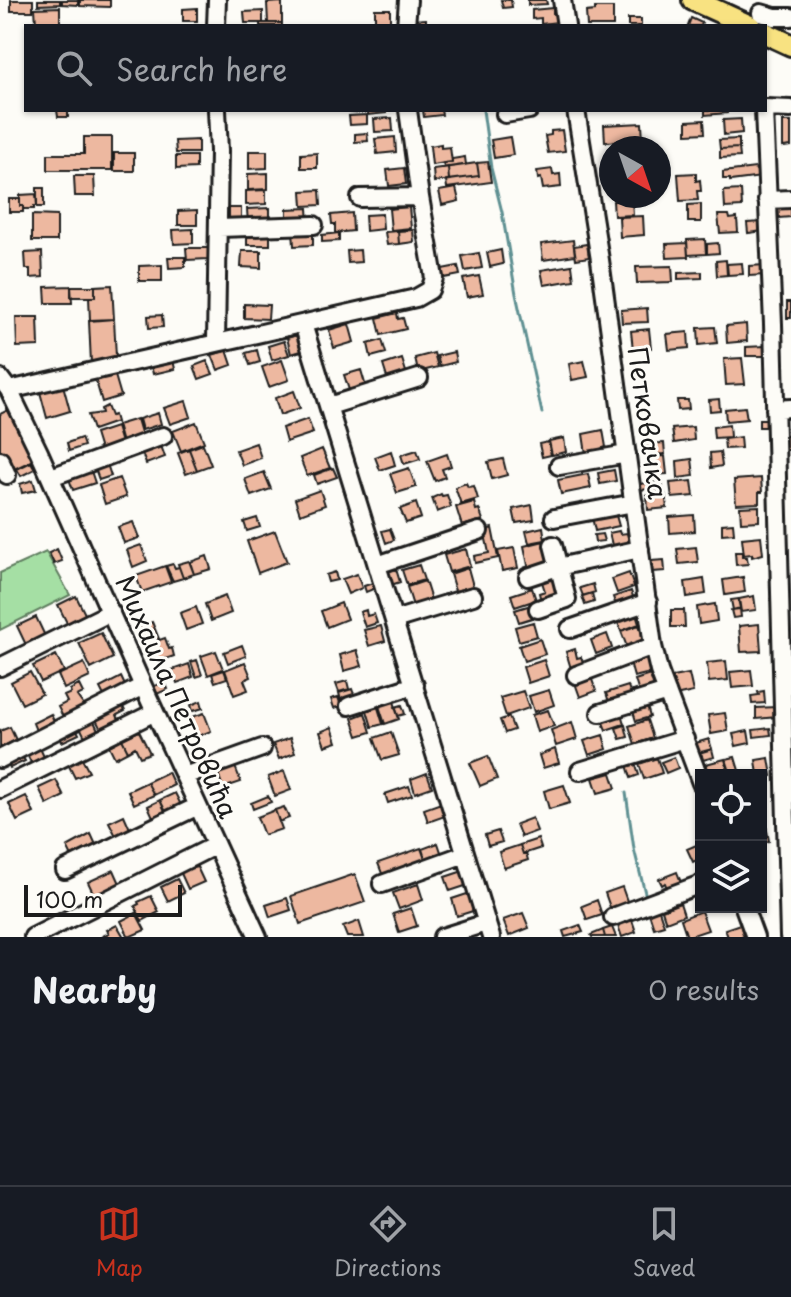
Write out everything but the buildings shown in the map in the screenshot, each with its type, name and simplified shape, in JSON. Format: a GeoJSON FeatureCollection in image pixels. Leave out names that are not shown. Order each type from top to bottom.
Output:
{"type":"FeatureCollection","features":[{"type":"Feature","properties":{"kind":"main road"},"geometry":{"type":"LineString","coordinates":[[693,0],[759,20]]}},
{"type":"Feature","properties":{"kind":"main road"},"geometry":{"type":"LineString","coordinates":[[767,26],[791,45]]}},
{"type":"Feature","properties":{"kind":"street"},"geometry":{"type":"LineString","coordinates":[[216,24],[217,0]]}},
{"type":"Feature","properties":{"kind":"street"},"geometry":{"type":"LineString","coordinates":[[406,24],[408,0]]}},
{"type":"Feature","properties":{"kind":"street"},"geometry":{"type":"LineString","coordinates":[[562,0],[566,24]]}},
{"type":"Feature","properties":{"kind":"street"},"geometry":{"type":"LineString","coordinates":[[759,20],[791,17]]}},
{"type":"Feature","properties":{"kind":"street"},"geometry":{"type":"LineString","coordinates":[[767,109],[791,109]]}},
{"type":"Feature","properties":{"kind":"street"},"geometry":{"type":"LineString","coordinates":[[216,342],[219,228],[217,112]]}},
{"type":"Feature","properties":{"kind":"street"},"geometry":{"type":"LineString","coordinates":[[4,384],[303,324],[416,298],[430,290],[434,278],[408,112]]}},
{"type":"Feature","properties":{"kind":"street"},"geometry":{"type":"LineString","coordinates":[[505,114],[517,112]]}},
{"type":"Feature","properties":{"kind":"street","name":"Петковачка"},"geometry":{"type":"LineString","coordinates":[[576,112],[600,260],[653,646],[659,671],[696,769]]}},
{"type":"Feature","properties":{"kind":"street"},"geometry":{"type":"LineString","coordinates":[[764,112],[773,324],[783,409],[789,937]]}},
{"type":"Feature","properties":{"kind":"street"},"geometry":{"type":"LineString","coordinates":[[360,198],[420,197]]}},
{"type":"Feature","properties":{"kind":"street"},"geometry":{"type":"LineString","coordinates":[[767,200],[791,199]]}},
{"type":"Feature","properties":{"kind":"street"},"geometry":{"type":"LineString","coordinates":[[219,228],[314,225]]}},
{"type":"Feature","properties":{"kind":"street"},"geometry":{"type":"LineString","coordinates":[[303,324],[489,930],[442,937]]}},
{"type":"Feature","properties":{"kind":"street"},"geometry":{"type":"LineString","coordinates":[[773,324],[791,324]]}},
{"type":"Feature","properties":{"kind":"street"},"geometry":{"type":"LineString","coordinates":[[329,406],[419,378]]}},
{"type":"Feature","properties":{"kind":"street","name":"Михаила Петровића"},"geometry":{"type":"LineString","coordinates":[[4,384],[51,477],[258,937]]}},
{"type":"Feature","properties":{"kind":"street"},"geometry":{"type":"LineString","coordinates":[[51,477],[163,436]]}},
{"type":"Feature","properties":{"kind":"street"},"geometry":{"type":"LineString","coordinates":[[559,466],[627,454]]}},
{"type":"Feature","properties":{"kind":"street"},"geometry":{"type":"LineString","coordinates":[[554,518],[634,503]]}},
{"type":"Feature","properties":{"kind":"street"},"geometry":{"type":"LineString","coordinates":[[377,565],[479,531]]}},
{"type":"Feature","properties":{"kind":"street"},"geometry":{"type":"LineString","coordinates":[[538,609],[567,599],[553,545]]}},
{"type":"Feature","properties":{"kind":"street"},"geometry":{"type":"LineString","coordinates":[[528,577],[558,567],[640,549]]}},
{"type":"Feature","properties":{"kind":"street"},"geometry":{"type":"LineString","coordinates":[[394,620],[473,596]]}},
{"type":"Feature","properties":{"kind":"street"},"geometry":{"type":"LineString","coordinates":[[570,629],[648,602]]}},
{"type":"Feature","properties":{"kind":"street"},"geometry":{"type":"LineString","coordinates":[[0,667],[111,612]]}},
{"type":"Feature","properties":{"kind":"street"},"geometry":{"type":"LineString","coordinates":[[576,675],[653,646]]}},
{"type":"Feature","properties":{"kind":"street"},"geometry":{"type":"LineString","coordinates":[[349,706],[415,685]]}},
{"type":"Feature","properties":{"kind":"street"},"geometry":{"type":"LineString","coordinates":[[0,759],[143,686]]}},
{"type":"Feature","properties":{"kind":"street"},"geometry":{"type":"LineString","coordinates":[[600,713],[667,692]]}},
{"type":"Feature","properties":{"kind":"street"},"geometry":{"type":"LineString","coordinates":[[0,789],[155,712]]}},
{"type":"Feature","properties":{"kind":"street"},"geometry":{"type":"LineString","coordinates":[[580,771],[685,739]]}},
{"type":"Feature","properties":{"kind":"street"},"geometry":{"type":"LineString","coordinates":[[184,776],[262,748]]}},
{"type":"Feature","properties":{"kind":"street"},"geometry":{"type":"LineString","coordinates":[[65,870],[198,806]]}},
{"type":"Feature","properties":{"kind":"street"},"geometry":{"type":"LineString","coordinates":[[33,937],[216,845]]}},
{"type":"Feature","properties":{"kind":"street"},"geometry":{"type":"LineString","coordinates":[[382,884],[465,854]]}},
{"type":"Feature","properties":{"kind":"street"},"geometry":{"type":"LineString","coordinates":[[613,917],[695,886]]}},
{"type":"Feature","properties":{"kind":"street"},"geometry":{"type":"LineString","coordinates":[[746,913],[755,937]]}},
{"type":"Feature","properties":{"kind":"green space"},"geometry":{"type":"Polygon","coordinates":[[[46,552],[70,595],[0,630],[0,573],[46,552]]]}},
{"type":"Feature","properties":{"kind":"waterway"},"geometry":{"type":"LineString","coordinates":[[483,112],[491,168],[542,413]]}},
{"type":"Feature","properties":{"kind":"waterway"},"geometry":{"type":"LineString","coordinates":[[626,793],[634,849],[645,893]]}}]}
